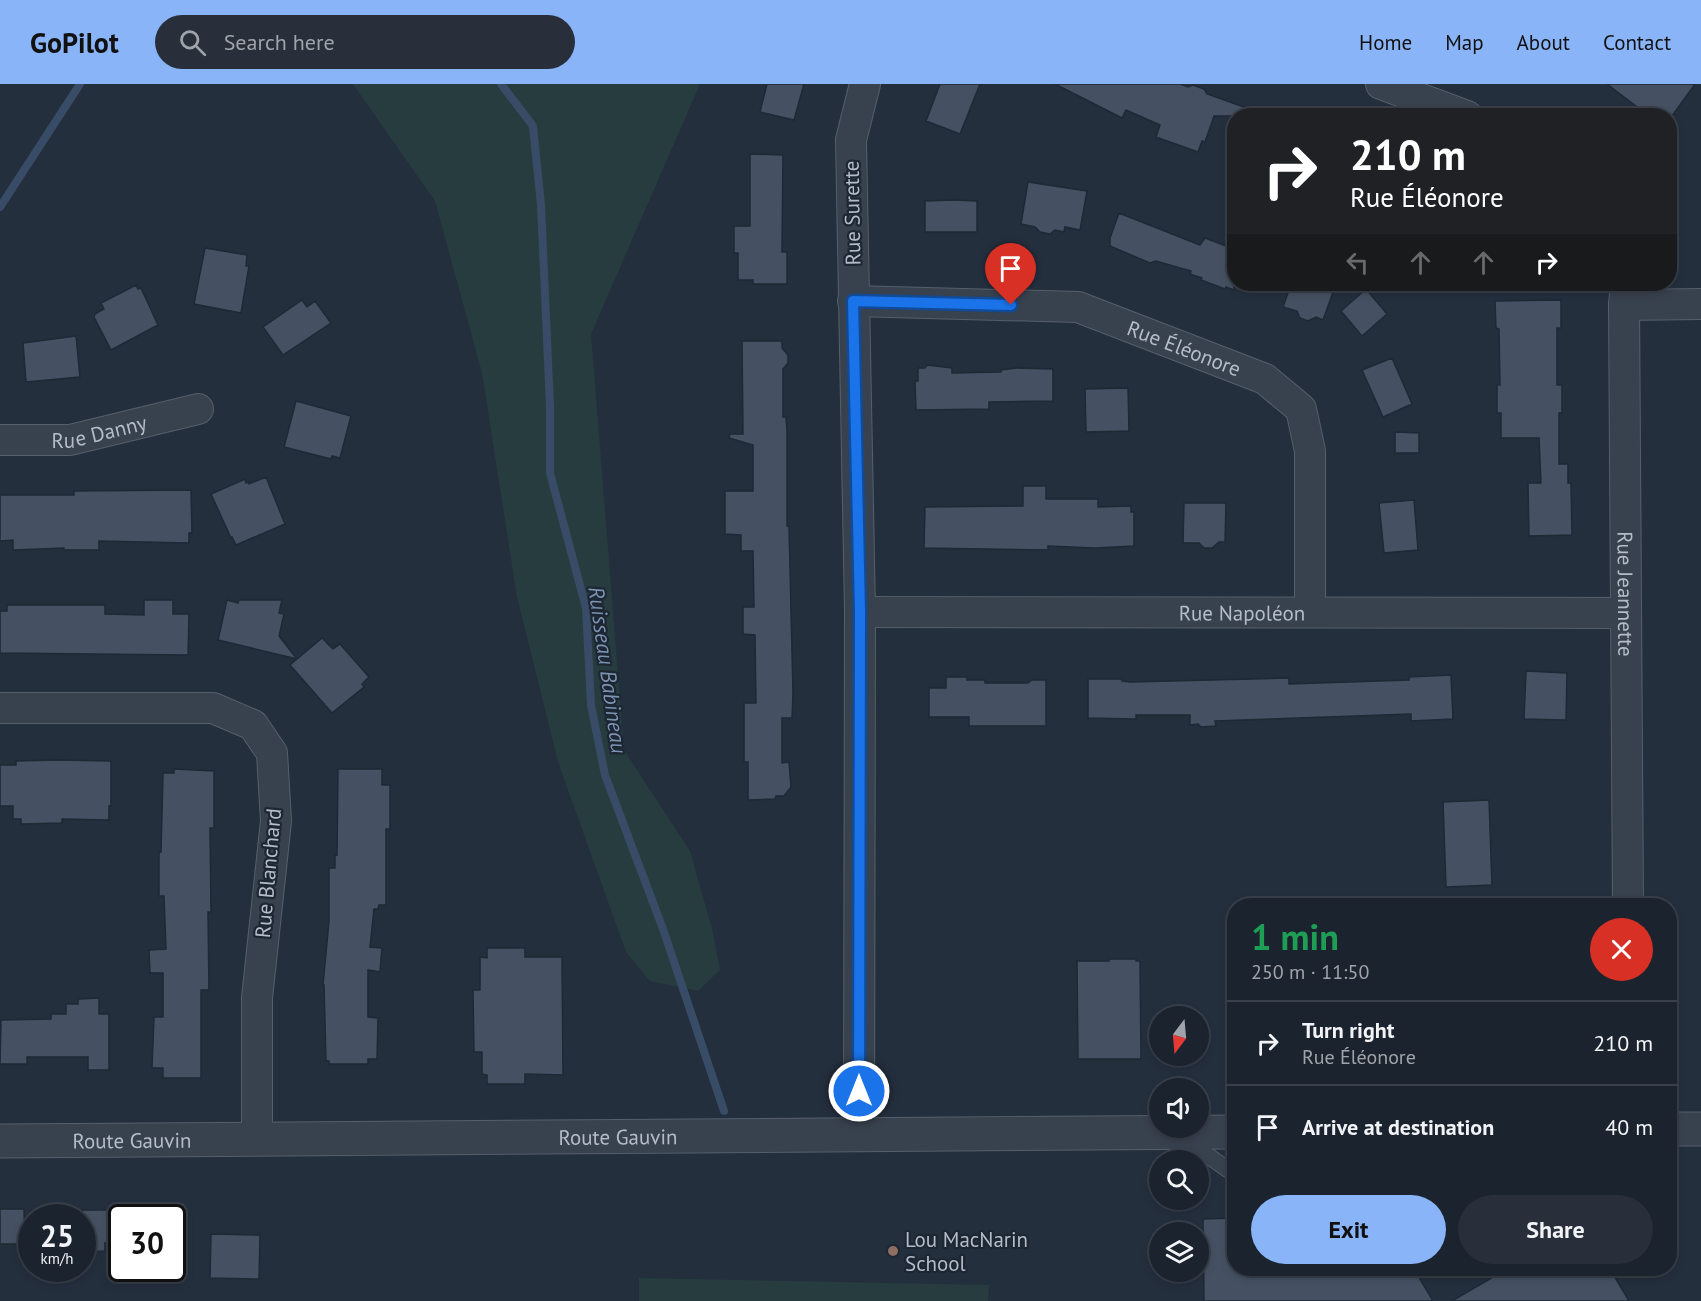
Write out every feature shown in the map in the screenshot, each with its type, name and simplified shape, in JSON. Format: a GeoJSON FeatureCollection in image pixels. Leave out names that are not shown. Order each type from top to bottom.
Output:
{"type":"FeatureCollection","features":[{"type":"Feature","properties":{"kind":"street","name":"Rue Surette"},"geometry":{"type":"LineString","coordinates":[[858,1135],[860,612],[850,140],[866,84]]}},
{"type":"Feature","properties":{"kind":"street"},"geometry":{"type":"LineString","coordinates":[[1381,84],[1446,108]]}},
{"type":"Feature","properties":{"kind":"street"},"geometry":{"type":"LineString","coordinates":[[1625,294],[1701,304]]}},
{"type":"Feature","properties":{"kind":"street","name":"Rue Jeannette"},"geometry":{"type":"LineString","coordinates":[[1625,294],[1628,898]]}},
{"type":"Feature","properties":{"kind":"street","name":"Rue Éléonore"},"geometry":{"type":"LineString","coordinates":[[853,301],[1078,307],[1265,380],[1301,409],[1310,451],[1310,612]]}},
{"type":"Feature","properties":{"kind":"street","name":"Rue Danny"},"geometry":{"type":"LineString","coordinates":[[0,440],[70,441],[198,409]]}},
{"type":"Feature","properties":{"kind":"street","name":"Rue Napoléon"},"geometry":{"type":"LineString","coordinates":[[860,612],[1626,613]]}},
{"type":"Feature","properties":{"kind":"street","name":"Rue Blanchard"},"geometry":{"type":"LineString","coordinates":[[0,708],[213,708],[253,725],[272,753],[276,821],[257,998],[257,1139]]}},
{"type":"Feature","properties":{"kind":"street"},"geometry":{"type":"LineString","coordinates":[[1677,1129],[1701,1129]]}},
{"type":"Feature","properties":{"kind":"street","name":"Route Gauvin"},"geometry":{"type":"LineString","coordinates":[[1209,1132],[1227,1132]]}},
{"type":"Feature","properties":{"kind":"street","name":"Route Gauvin"},"geometry":{"type":"LineString","coordinates":[[0,1141],[1149,1133]]}},
{"type":"Feature","properties":{"kind":"lane"},"geometry":{"type":"LineString","coordinates":[[1182,1138],[1227,1169]]}},
{"type":"Feature","properties":{"kind":"green space"},"geometry":{"type":"Polygon","coordinates":[[[353,84],[700,84],[591,334],[624,750],[690,851],[712,929],[720,970],[698,991],[650,981],[626,952],[558,762],[517,597],[482,373],[435,201],[353,84]]]}},
{"type":"Feature","properties":{"kind":"green space"},"geometry":{"type":"Polygon","coordinates":[[[639,1278],[989,1285],[988,1301],[639,1301],[639,1278]]]}},
{"type":"Feature","properties":{"kind":"building"},"geometry":{"type":"Polygon","coordinates":[[[767,84],[804,84],[794,120],[760,112],[767,84]]]}},
{"type":"Feature","properties":{"kind":"building"},"geometry":{"type":"Polygon","coordinates":[[[940,84],[980,84],[960,134],[926,121],[940,84]]]}},
{"type":"Feature","properties":{"kind":"building"},"geometry":{"type":"Polygon","coordinates":[[[1055,84],[1180,84],[1188,87],[1193,85],[1204,89],[1207,94],[1247,108],[1227,108],[1227,116],[1214,116],[1205,142],[1202,141],[1198,152],[1156,137],[1160,125],[1126,110],[1122,118],[1055,84]]]}},
{"type":"Feature","properties":{"kind":"building"},"geometry":{"type":"Polygon","coordinates":[[[1607,84],[1695,84],[1677,109],[1638,108],[1607,84]]]}},
{"type":"Feature","properties":{"kind":"building"},"geometry":{"type":"Polygon","coordinates":[[[750,154],[783,155],[782,252],[787,252],[787,284],[753,284],[753,280],[738,280],[738,253],[734,253],[734,226],[750,226],[750,154]]]}},
{"type":"Feature","properties":{"kind":"building"},"geometry":{"type":"Polygon","coordinates":[[[1028,182],[1087,191],[1080,230],[1065,227],[1064,232],[1055,230],[1050,234],[1021,224],[1028,182]]]}},
{"type":"Feature","properties":{"kind":"building"},"geometry":{"type":"Polygon","coordinates":[[[925,201],[977,201],[977,232],[925,232],[925,201]]]}},
{"type":"Feature","properties":{"kind":"building"},"geometry":{"type":"Polygon","coordinates":[[[1119,213],[1200,245],[1205,238],[1227,246],[1227,287],[1225,289],[1201,280],[1202,278],[1190,274],[1191,271],[1156,261],[1150,263],[1110,246],[1110,238],[1119,213]]]}},
{"type":"Feature","properties":{"kind":"building"},"geometry":{"type":"Polygon","coordinates":[[[205,248],[247,255],[246,266],[249,266],[241,313],[194,304],[205,248]]]}},
{"type":"Feature","properties":{"kind":"building"},"geometry":{"type":"Polygon","coordinates":[[[136,285],[138,289],[141,288],[158,325],[111,350],[94,317],[95,314],[104,309],[101,303],[136,285]]]}},
{"type":"Feature","properties":{"kind":"building"},"geometry":{"type":"Polygon","coordinates":[[[1289,291],[1333,291],[1323,320],[1316,317],[1308,321],[1300,318],[1297,311],[1283,307],[1289,291]]]}},
{"type":"Feature","properties":{"kind":"building"},"geometry":{"type":"Polygon","coordinates":[[[1364,291],[1368,291],[1387,314],[1362,336],[1341,311],[1364,291]]]}},
{"type":"Feature","properties":{"kind":"building"},"geometry":{"type":"Polygon","coordinates":[[[302,300],[307,307],[315,301],[331,323],[283,355],[263,327],[302,300]]]}},
{"type":"Feature","properties":{"kind":"building"},"geometry":{"type":"Polygon","coordinates":[[[1561,300],[1561,328],[1557,328],[1557,385],[1562,385],[1562,413],[1559,413],[1559,464],[1568,464],[1568,483],[1571,483],[1572,535],[1529,536],[1528,483],[1541,483],[1539,438],[1501,438],[1501,413],[1497,413],[1497,385],[1500,385],[1499,329],[1496,328],[1495,301],[1561,300]]]}},
{"type":"Feature","properties":{"kind":"building"},"geometry":{"type":"Polygon","coordinates":[[[76,336],[80,377],[26,382],[23,343],[76,336]]]}},
{"type":"Feature","properties":{"kind":"building"},"geometry":{"type":"Polygon","coordinates":[[[742,341],[782,341],[782,348],[788,355],[788,363],[783,369],[783,417],[786,417],[787,432],[787,526],[789,526],[793,694],[792,718],[782,718],[782,763],[789,762],[791,787],[784,796],[776,796],[775,799],[748,800],[748,762],[744,762],[744,703],[756,703],[755,635],[743,634],[743,607],[754,607],[753,551],[741,551],[741,535],[725,534],[725,491],[753,491],[753,445],[729,438],[730,434],[743,434],[742,341]]]}},
{"type":"Feature","properties":{"kind":"building"},"geometry":{"type":"Polygon","coordinates":[[[1392,358],[1412,404],[1383,417],[1362,370],[1392,358]]]}},
{"type":"Feature","properties":{"kind":"building"},"geometry":{"type":"Polygon","coordinates":[[[927,365],[952,368],[952,373],[1001,372],[1001,370],[1016,368],[1053,369],[1053,401],[989,402],[989,409],[916,410],[915,381],[918,381],[918,368],[925,368],[927,365]]]}},
{"type":"Feature","properties":{"kind":"building"},"geometry":{"type":"Polygon","coordinates":[[[1128,388],[1129,431],[1086,432],[1085,389],[1128,388]]]}},
{"type":"Feature","properties":{"kind":"building"},"geometry":{"type":"Polygon","coordinates":[[[296,401],[351,416],[340,458],[332,456],[331,459],[284,447],[296,401]]]}},
{"type":"Feature","properties":{"kind":"building"},"geometry":{"type":"Polygon","coordinates":[[[1395,432],[1419,433],[1419,453],[1395,453],[1395,432]]]}},
{"type":"Feature","properties":{"kind":"building"},"geometry":{"type":"Polygon","coordinates":[[[266,477],[285,524],[236,545],[211,494],[245,479],[249,484],[266,477]]]}},
{"type":"Feature","properties":{"kind":"building"},"geometry":{"type":"Polygon","coordinates":[[[1023,486],[1046,486],[1046,499],[1098,499],[1098,507],[1131,506],[1131,512],[1134,512],[1134,546],[1095,548],[1048,546],[1048,550],[924,548],[925,507],[1023,506],[1023,486]]]}},
{"type":"Feature","properties":{"kind":"building"},"geometry":{"type":"Polygon","coordinates":[[[191,490],[192,533],[189,533],[189,543],[99,541],[99,550],[64,550],[64,548],[13,550],[13,540],[0,541],[0,495],[74,495],[74,491],[191,490]]]}},
{"type":"Feature","properties":{"kind":"building"},"geometry":{"type":"Polygon","coordinates":[[[1414,500],[1418,550],[1384,553],[1379,503],[1414,500]]]}},
{"type":"Feature","properties":{"kind":"building"},"geometry":{"type":"Polygon","coordinates":[[[1184,503],[1226,503],[1225,542],[1219,542],[1212,548],[1204,548],[1199,543],[1183,543],[1184,503]]]}},
{"type":"Feature","properties":{"kind":"building"},"geometry":{"type":"Polygon","coordinates":[[[144,600],[173,600],[173,614],[189,614],[188,655],[0,653],[0,611],[7,611],[7,605],[105,605],[105,614],[144,615],[144,600]]]}},
{"type":"Feature","properties":{"kind":"building"},"geometry":{"type":"Polygon","coordinates":[[[227,600],[238,603],[239,600],[282,600],[279,613],[284,614],[279,636],[297,659],[218,640],[227,600]]]}},
{"type":"Feature","properties":{"kind":"building"},"geometry":{"type":"Polygon","coordinates":[[[322,638],[333,649],[340,644],[369,677],[362,684],[364,687],[332,713],[290,665],[322,638]]]}},
{"type":"Feature","properties":{"kind":"building"},"geometry":{"type":"Polygon","coordinates":[[[1526,671],[1567,673],[1566,720],[1524,719],[1526,671]]]}},
{"type":"Feature","properties":{"kind":"building"},"geometry":{"type":"Polygon","coordinates":[[[1451,675],[1453,719],[1411,721],[1411,714],[1215,721],[1216,726],[1201,727],[1198,724],[1190,725],[1190,715],[1136,715],[1136,719],[1088,718],[1088,679],[1122,679],[1122,681],[1131,682],[1289,678],[1289,684],[1409,680],[1409,677],[1451,675]]]}},
{"type":"Feature","properties":{"kind":"building"},"geometry":{"type":"Polygon","coordinates":[[[946,677],[967,677],[967,680],[985,680],[985,683],[1028,683],[1032,680],[1046,680],[1046,726],[969,726],[969,717],[929,717],[929,688],[946,688],[946,677]]]}},
{"type":"Feature","properties":{"kind":"building"},"geometry":{"type":"Polygon","coordinates":[[[16,761],[111,761],[109,820],[62,819],[62,823],[21,824],[21,819],[13,819],[13,806],[0,806],[0,765],[16,765],[16,761]]]}},
{"type":"Feature","properties":{"kind":"building"},"geometry":{"type":"Polygon","coordinates":[[[174,769],[214,771],[214,828],[210,828],[211,912],[208,912],[209,990],[201,990],[201,1078],[163,1078],[163,1068],[152,1068],[154,1017],[163,1017],[163,973],[150,973],[149,950],[166,949],[164,896],[159,896],[159,852],[161,852],[163,773],[174,773],[174,769]]]}},
{"type":"Feature","properties":{"kind":"building"},"geometry":{"type":"Polygon","coordinates":[[[338,769],[382,769],[382,785],[390,785],[390,829],[386,829],[386,905],[379,905],[378,909],[374,909],[370,947],[382,948],[380,972],[368,970],[368,1017],[378,1018],[377,1059],[368,1059],[368,1064],[329,1064],[329,1061],[326,1061],[323,985],[329,921],[329,868],[335,868],[335,854],[337,855],[338,769]]]}},
{"type":"Feature","properties":{"kind":"building"},"geometry":{"type":"Polygon","coordinates":[[[1489,800],[1492,885],[1446,887],[1443,802],[1489,800]]]}},
{"type":"Feature","properties":{"kind":"building"},"geometry":{"type":"Polygon","coordinates":[[[487,948],[525,948],[525,957],[562,957],[563,1075],[525,1074],[525,1084],[487,1084],[487,1075],[482,1074],[482,1052],[474,1052],[473,990],[480,990],[480,957],[487,958],[487,948]]]}},
{"type":"Feature","properties":{"kind":"building"},"geometry":{"type":"Polygon","coordinates":[[[1109,959],[1140,961],[1141,1059],[1078,1059],[1077,961],[1109,961],[1109,959]]]}},
{"type":"Feature","properties":{"kind":"building"},"geometry":{"type":"Polygon","coordinates":[[[99,998],[99,1014],[109,1014],[109,1070],[88,1070],[88,1057],[27,1057],[27,1064],[0,1064],[1,1020],[51,1019],[51,1014],[66,1014],[66,1004],[78,1004],[78,999],[99,998]]]}},
{"type":"Feature","properties":{"kind":"building"},"geometry":{"type":"Polygon","coordinates":[[[0,1209],[18,1209],[18,1244],[0,1244],[0,1209]]]}},
{"type":"Feature","properties":{"kind":"building"},"geometry":{"type":"Polygon","coordinates":[[[96,1210],[108,1210],[108,1243],[105,1243],[105,1251],[96,1251],[96,1210]]]}},
{"type":"Feature","properties":{"kind":"building"},"geometry":{"type":"Polygon","coordinates":[[[1227,1218],[1227,1276],[1418,1276],[1433,1301],[1204,1301],[1204,1282],[1209,1282],[1209,1222],[1203,1222],[1203,1219],[1227,1218]]]}},
{"type":"Feature","properties":{"kind":"building"},"geometry":{"type":"Polygon","coordinates":[[[211,1234],[260,1235],[259,1279],[210,1278],[211,1234]]]}},
{"type":"Feature","properties":{"kind":"building"},"geometry":{"type":"Polygon","coordinates":[[[1495,1276],[1614,1276],[1629,1301],[1452,1301],[1495,1276]]]}},
{"type":"Feature","properties":{"kind":"waterway"},"geometry":{"type":"LineString","coordinates":[[0,207],[80,84]]}},
{"type":"Feature","properties":{"kind":"waterway","name":"Ruisseau Babineau"},"geometry":{"type":"LineString","coordinates":[[501,84],[533,126],[541,205],[550,406],[550,473],[586,608],[591,705],[605,775],[663,929],[724,1111]]}},
{"type":"Feature","properties":{"kind":"place","name":"Lou MacNarin School"},"geometry":{"type":"Point","coordinates":[893,1251]}},
{"type":"Feature","properties":{"kind":"route"},"geometry":{"type":"LineString","coordinates":[[859,1091],[860,612],[853,301],[1011,305]]}}]}
